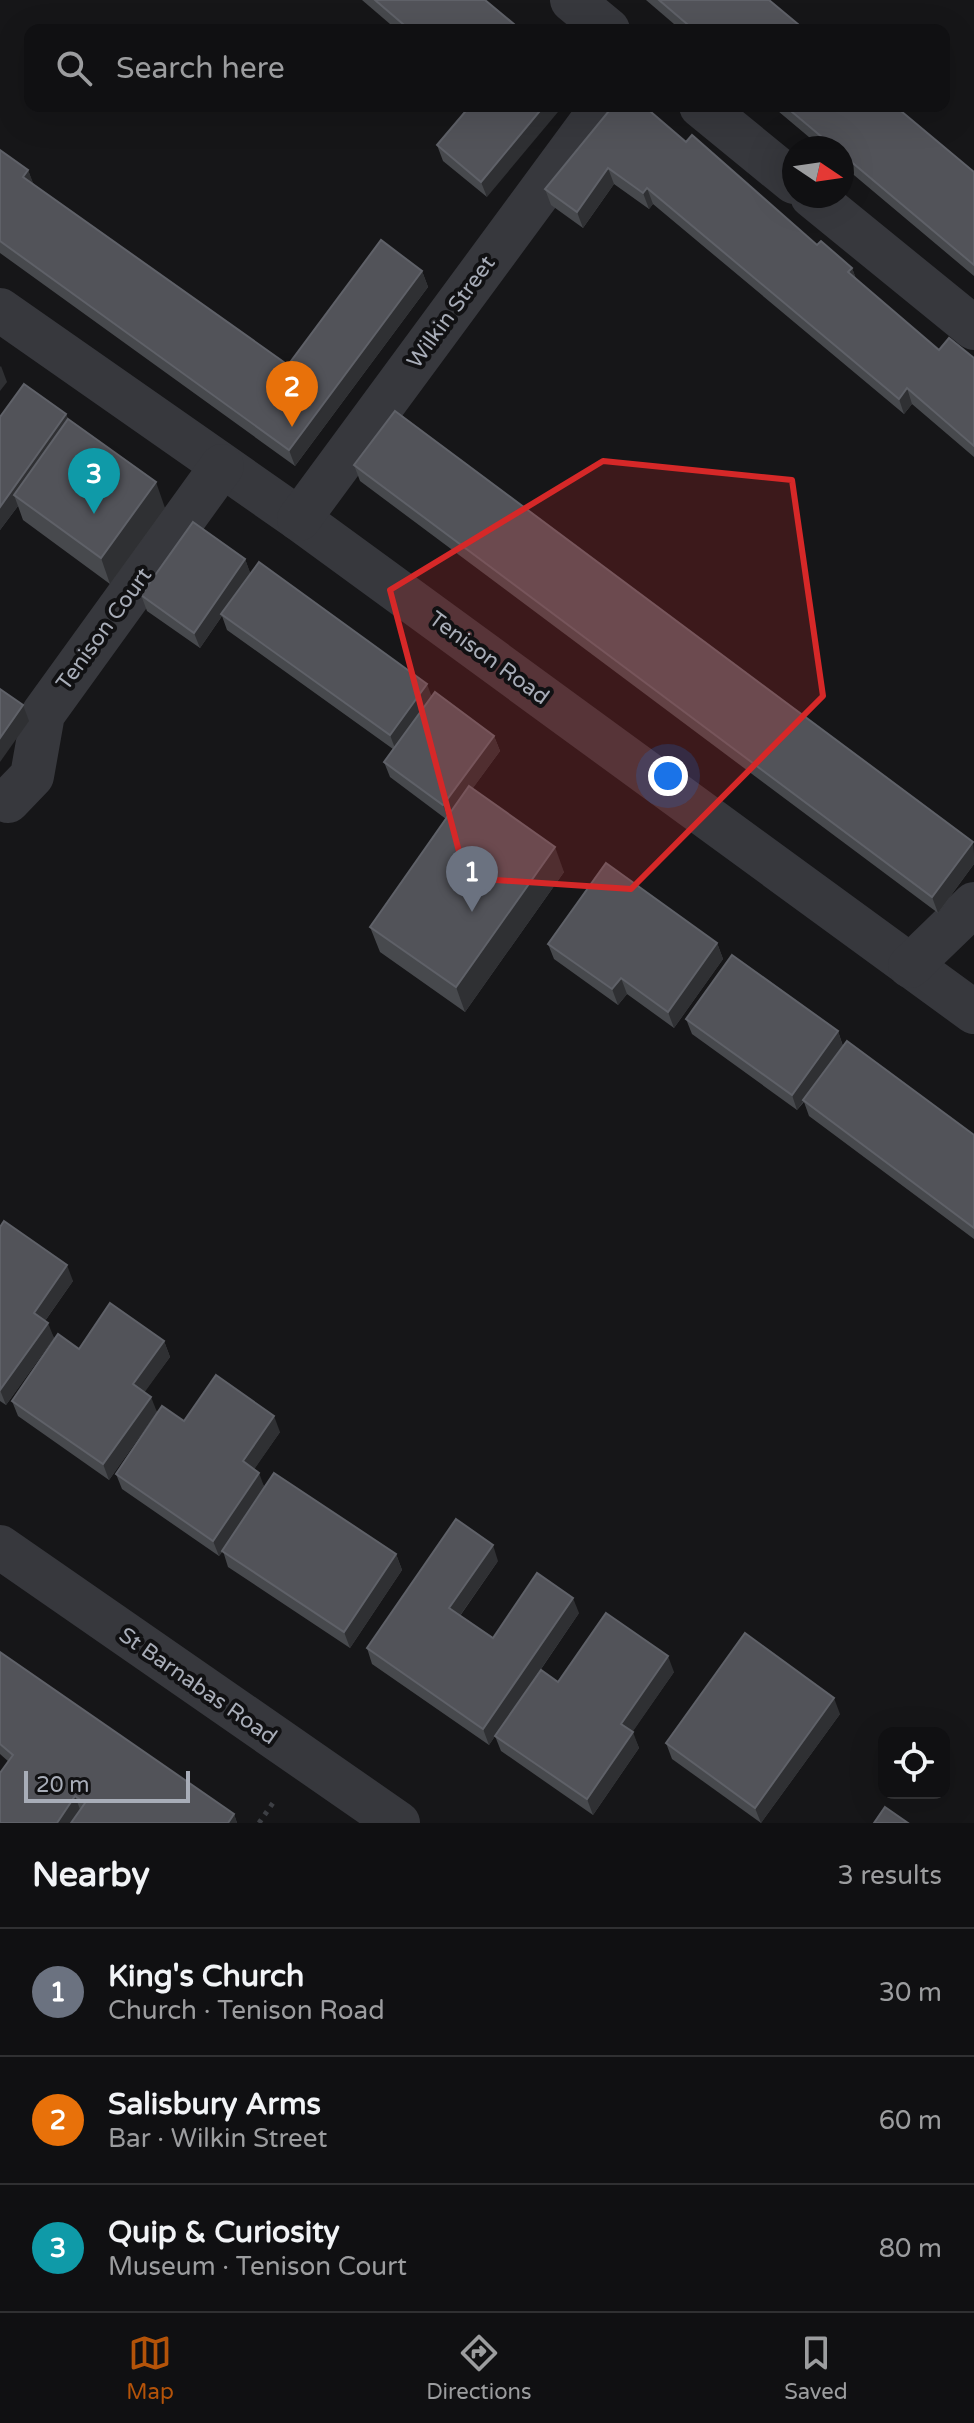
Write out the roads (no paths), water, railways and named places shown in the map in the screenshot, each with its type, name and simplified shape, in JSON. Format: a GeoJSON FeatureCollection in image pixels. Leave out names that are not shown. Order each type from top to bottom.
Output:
{"type":"FeatureCollection","features":[{"type":"Feature","properties":{"kind":"street"},"geometry":{"type":"LineString","coordinates":[[572,0],[601,24]]}},
{"type":"Feature","properties":{"kind":"street","name":"Wilkin Street"},"geometry":{"type":"LineString","coordinates":[[299,519],[599,112]]}},
{"type":"Feature","properties":{"kind":"street"},"geometry":{"type":"LineString","coordinates":[[708,112],[782,172]]}},
{"type":"Feature","properties":{"kind":"street"},"geometry":{"type":"LineString","coordinates":[[827,208],[974,328]]}},
{"type":"Feature","properties":{"kind":"street","name":"Tenison Road"},"geometry":{"type":"LineString","coordinates":[[0,310],[299,519],[974,1012]]}},
{"type":"Feature","properties":{"kind":"street","name":"Tenison Court"},"geometry":{"type":"LineString","coordinates":[[8,801],[32,776],[43,714],[222,466]]}},
{"type":"Feature","properties":{"kind":"street"},"geometry":{"type":"LineString","coordinates":[[910,966],[974,904]]}},
{"type":"Feature","properties":{"kind":"street","name":"St Barnabas Road"},"geometry":{"type":"LineString","coordinates":[[0,1547],[398,1823]]}},
{"type":"Feature","properties":{"kind":"place","name":"Salisbury Arms"},"geometry":{"type":"Point","coordinates":[292,427]}},
{"type":"Feature","properties":{"kind":"place","name":"Quip & Curiosity"},"geometry":{"type":"Point","coordinates":[94,514]}},
{"type":"Feature","properties":{"kind":"place","name":"King's Church"},"geometry":{"type":"Point","coordinates":[472,912]}}]}
